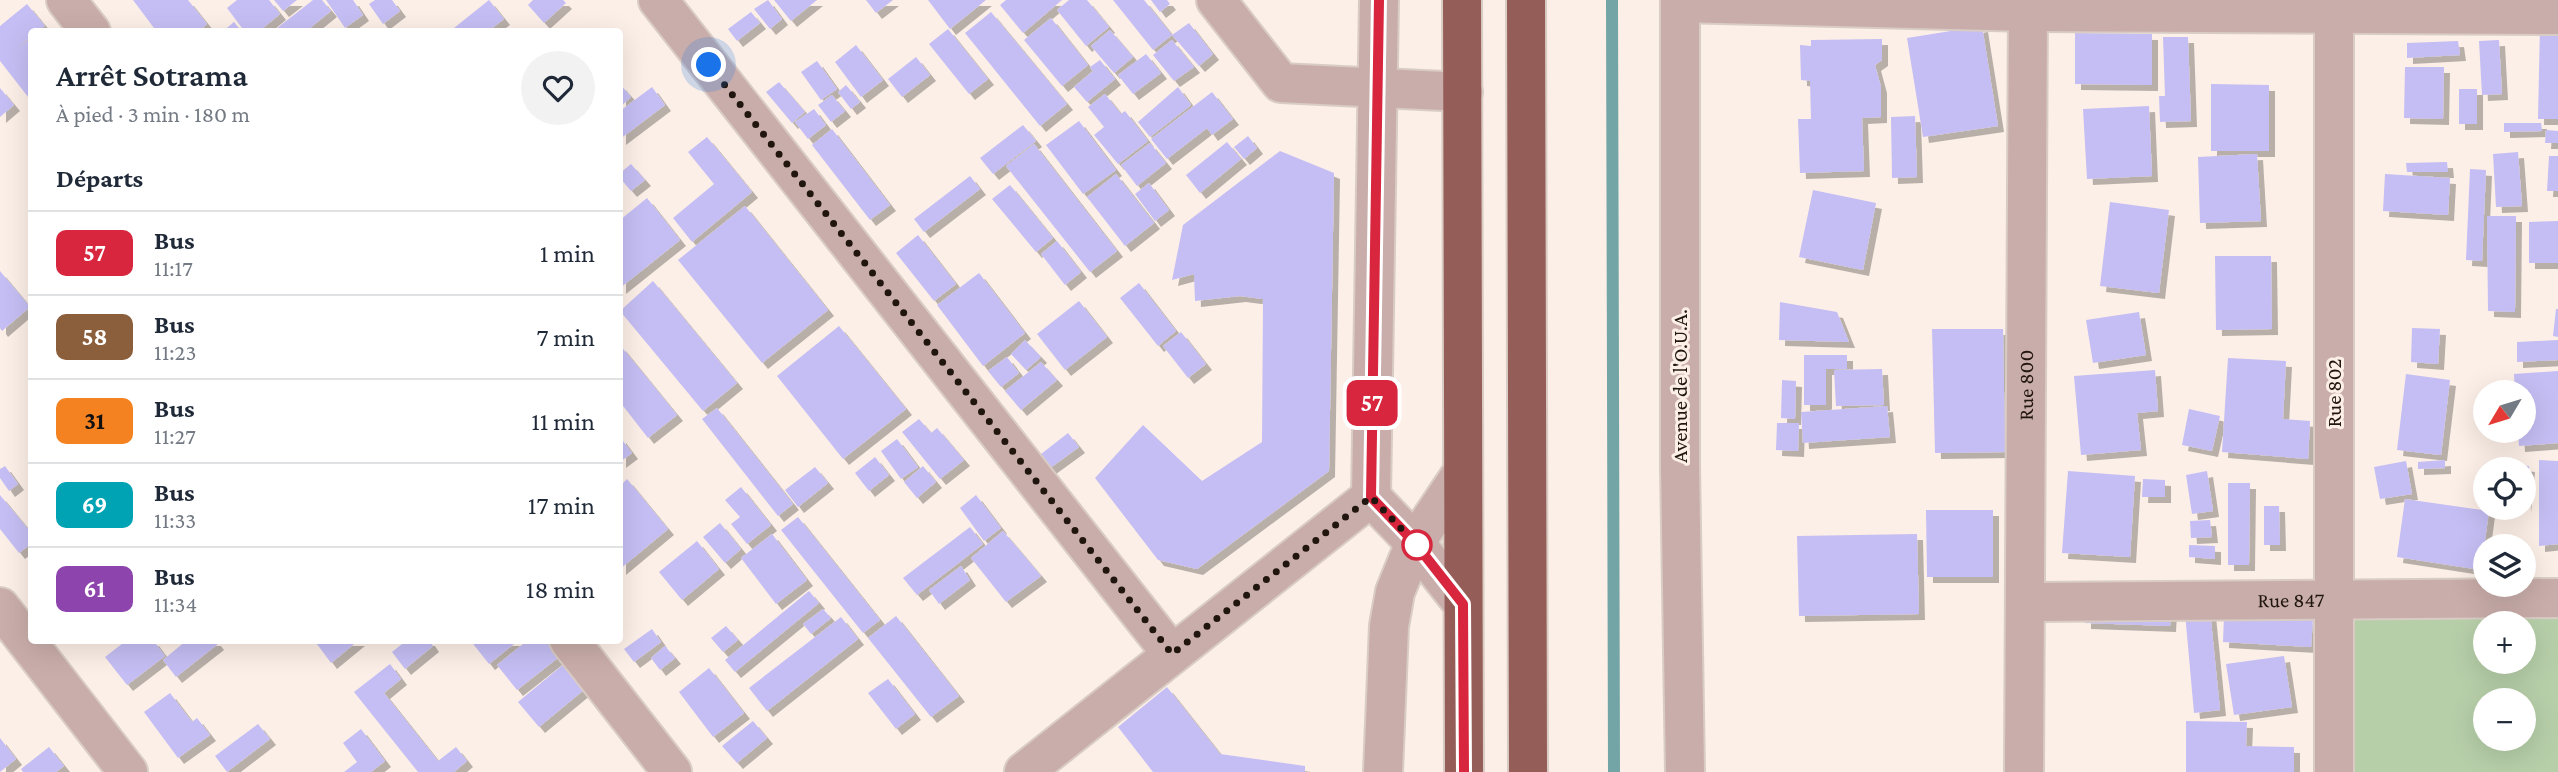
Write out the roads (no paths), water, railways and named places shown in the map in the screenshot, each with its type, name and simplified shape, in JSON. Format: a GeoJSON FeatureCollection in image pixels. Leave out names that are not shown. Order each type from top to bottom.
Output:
{"type":"FeatureCollection","features":[{"type":"Feature","properties":{"kind":"highway"},"geometry":{"type":"LineString","coordinates":[[1462,0],[1464,772]]}},
{"type":"Feature","properties":{"kind":"highway"},"geometry":{"type":"LineString","coordinates":[[1526,0],[1528,772]]}},
{"type":"Feature","properties":{"kind":"street"},"geometry":{"type":"LineString","coordinates":[[66,0],[88,28]]}},
{"type":"Feature","properties":{"kind":"street"},"geometry":{"type":"LineString","coordinates":[[658,0],[1172,654]]}},
{"type":"Feature","properties":{"kind":"street"},"geometry":{"type":"LineString","coordinates":[[1216,0],[1281,83],[1463,92]]}},
{"type":"Feature","properties":{"kind":"street"},"geometry":{"type":"LineString","coordinates":[[1379,0],[1371,497],[1415,543],[1463,604]]}},
{"type":"Feature","properties":{"kind":"street"},"geometry":{"type":"LineString","coordinates":[[1680,1],[2334,14],[2558,15]]}},
{"type":"Feature","properties":{"kind":"street","name":"Avenue de l'O.U.A."},"geometry":{"type":"LineString","coordinates":[[1680,1],[1680,466],[1685,772]]}},
{"type":"Feature","properties":{"kind":"street","name":"Rue 800"},"geometry":{"type":"LineString","coordinates":[[2024,772],[2028,6]]}},
{"type":"Feature","properties":{"kind":"street","name":"Rue 802"},"geometry":{"type":"LineString","coordinates":[[2333,772],[2334,14]]}},
{"type":"Feature","properties":{"kind":"street"},"geometry":{"type":"LineString","coordinates":[[1383,772],[1389,626],[1395,592],[1415,543],[1462,473]]}},
{"type":"Feature","properties":{"kind":"street"},"geometry":{"type":"LineString","coordinates":[[1024,772],[1371,497]]}},
{"type":"Feature","properties":{"kind":"street","name":"Rue 847"},"geometry":{"type":"LineString","coordinates":[[2025,602],[2558,598]]}},
{"type":"Feature","properties":{"kind":"street"},"geometry":{"type":"LineString","coordinates":[[0,607],[28,643]]}},
{"type":"Feature","properties":{"kind":"street"},"geometry":{"type":"LineString","coordinates":[[29,644],[128,772]]}},
{"type":"Feature","properties":{"kind":"street"},"geometry":{"type":"LineString","coordinates":[[572,644],[672,772]]}},
{"type":"Feature","properties":{"kind":"waterway"},"geometry":{"type":"LineString","coordinates":[[1612,0],[1614,772]]}}]}
